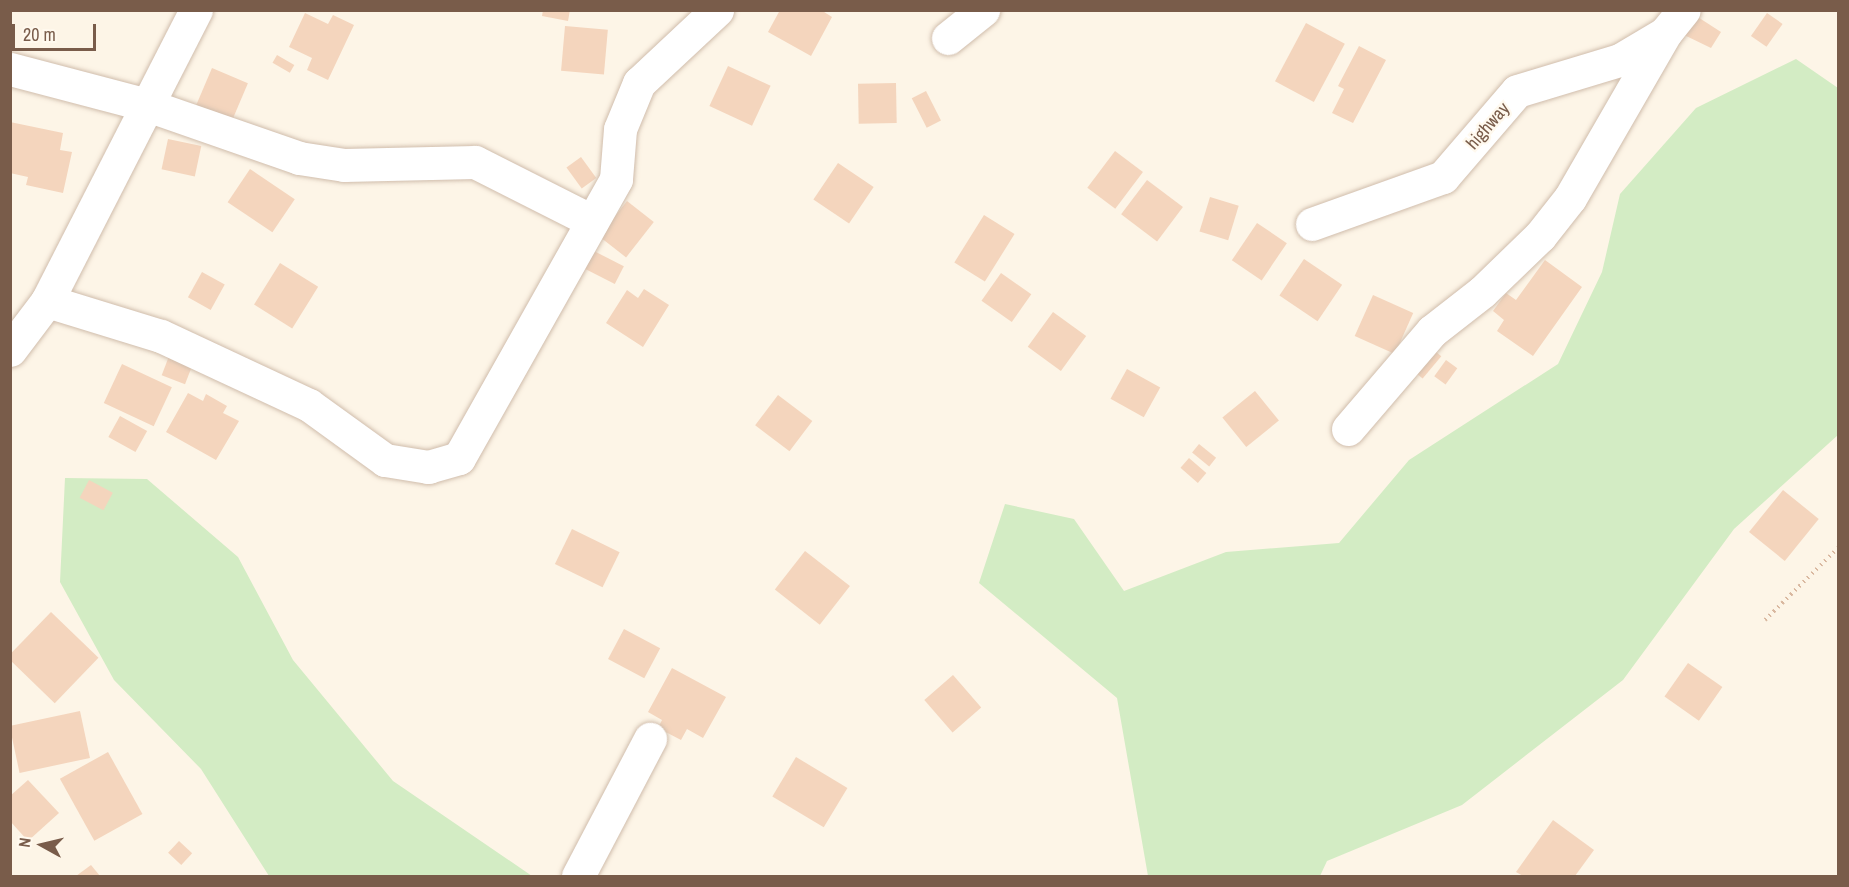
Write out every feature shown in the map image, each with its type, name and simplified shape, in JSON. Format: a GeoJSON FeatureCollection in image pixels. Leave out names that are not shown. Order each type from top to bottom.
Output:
{"type":"FeatureCollection","features":[{"type":"Feature","properties":{"kind":"street"},"geometry":{"type":"LineString","coordinates":[[10,350],[47,301],[196,10]]}},
{"type":"Feature","properties":{"kind":"street"},"geometry":{"type":"LineString","coordinates":[[47,301],[161,336],[309,405],[386,460],[428,467],[459,458],[616,179],[620,129],[639,83],[717,10]]}},
{"type":"Feature","properties":{"kind":"street"},"geometry":{"type":"LineString","coordinates":[[948,38],[983,10]]}},
{"type":"Feature","properties":{"kind":"street","name":"highway"},"geometry":{"type":"LineString","coordinates":[[1348,429],[1432,331],[1482,291],[1540,236],[1570,198],[1675,21]]}},
{"type":"Feature","properties":{"kind":"street","name":"highway"},"geometry":{"type":"LineString","coordinates":[[1312,224],[1443,177],[1517,91],[1620,60],[1675,21]]}},
{"type":"Feature","properties":{"kind":"street"},"geometry":{"type":"LineString","coordinates":[[10,69],[147,105],[299,158],[344,165],[475,162],[592,220]]}},
{"type":"Feature","properties":{"kind":"street"},"geometry":{"type":"LineString","coordinates":[[578,876],[650,739]]}},
{"type":"Feature","properties":{"kind":"path"},"geometry":{"type":"LineString","coordinates":[[1765,620],[1839,548]]}},
{"type":"Feature","properties":{"kind":"green space"},"geometry":{"type":"Polygon","coordinates":[[[1796,59],[1838,88],[1838,435],[1734,529],[1623,680],[1462,805],[1327,861],[1320,876],[1148,876],[1117,698],[979,583],[1005,504],[1074,519],[1124,591],[1226,552],[1339,543],[1409,460],[1558,364],[1602,272],[1620,194],[1696,108],[1796,59]]]}},
{"type":"Feature","properties":{"kind":"green space"},"geometry":{"type":"Polygon","coordinates":[[[65,478],[147,479],[238,557],[293,660],[393,781],[532,876],[269,876],[201,769],[114,680],[60,582],[65,478]]]}},
{"type":"Feature","properties":{"kind":"building"},"geometry":{"type":"Polygon","coordinates":[[[543,10],[570,10],[568,21],[542,16],[543,10]]]}},
{"type":"Feature","properties":{"kind":"building"},"geometry":{"type":"Polygon","coordinates":[[[780,10],[821,10],[832,17],[811,56],[768,32],[780,10]]]}},
{"type":"Feature","properties":{"kind":"building"},"geometry":{"type":"Polygon","coordinates":[[[1690,12],[1721,32],[1711,48],[1678,32],[1690,12]]]}},
{"type":"Feature","properties":{"kind":"building"},"geometry":{"type":"Polygon","coordinates":[[[305,13],[328,24],[333,15],[354,25],[328,80],[307,70],[312,58],[289,47],[305,13]]]}},
{"type":"Feature","properties":{"kind":"building"},"geometry":{"type":"Polygon","coordinates":[[[1767,13],[1783,24],[1767,47],[1751,36],[1767,13]]]}},
{"type":"Feature","properties":{"kind":"building"},"geometry":{"type":"Polygon","coordinates":[[[1306,23],[1345,44],[1314,102],[1275,81],[1306,23]]]}},
{"type":"Feature","properties":{"kind":"building"},"geometry":{"type":"Polygon","coordinates":[[[565,26],[608,30],[604,75],[561,71],[565,26]]]}},
{"type":"Feature","properties":{"kind":"building"},"geometry":{"type":"Polygon","coordinates":[[[1359,46],[1386,60],[1353,123],[1332,113],[1344,89],[1338,86],[1359,46]]]}},
{"type":"Feature","properties":{"kind":"building"},"geometry":{"type":"Polygon","coordinates":[[[277,55],[294,65],[290,73],[272,63],[277,55]]]}},
{"type":"Feature","properties":{"kind":"building"},"geometry":{"type":"Polygon","coordinates":[[[728,66],[771,86],[752,126],[709,106],[728,66]]]}},
{"type":"Feature","properties":{"kind":"building"},"geometry":{"type":"Polygon","coordinates":[[[212,68],[248,83],[230,126],[194,110],[212,68]]]}},
{"type":"Feature","properties":{"kind":"building"},"geometry":{"type":"Polygon","coordinates":[[[896,83],[897,123],[859,124],[858,84],[896,83]]]}},
{"type":"Feature","properties":{"kind":"building"},"geometry":{"type":"Polygon","coordinates":[[[926,91],[941,120],[927,128],[912,98],[926,91]]]}},
{"type":"Feature","properties":{"kind":"building"},"geometry":{"type":"Polygon","coordinates":[[[10,122],[63,133],[60,150],[72,152],[63,193],[26,185],[28,177],[10,173],[10,122]]]}},
{"type":"Feature","properties":{"kind":"building"},"geometry":{"type":"Polygon","coordinates":[[[168,139],[201,146],[195,176],[162,169],[168,139]]]}},
{"type":"Feature","properties":{"kind":"building"},"geometry":{"type":"Polygon","coordinates":[[[1115,151],[1143,172],[1115,209],[1087,188],[1115,151]]]}},
{"type":"Feature","properties":{"kind":"building"},"geometry":{"type":"Polygon","coordinates":[[[581,157],[596,178],[582,189],[566,168],[581,157]]]}},
{"type":"Feature","properties":{"kind":"building"},"geometry":{"type":"Polygon","coordinates":[[[838,163],[874,187],[849,224],[813,199],[838,163]]]}},
{"type":"Feature","properties":{"kind":"building"},"geometry":{"type":"Polygon","coordinates":[[[250,169],[295,199],[272,232],[228,202],[250,169]]]}},
{"type":"Feature","properties":{"kind":"building"},"geometry":{"type":"Polygon","coordinates":[[[1147,180],[1183,207],[1157,241],[1121,214],[1147,180]]]}},
{"type":"Feature","properties":{"kind":"building"},"geometry":{"type":"Polygon","coordinates":[[[1210,197],[1239,206],[1228,240],[1199,231],[1210,197]]]}},
{"type":"Feature","properties":{"kind":"building"},"geometry":{"type":"Polygon","coordinates":[[[627,201],[654,222],[626,257],[599,236],[627,201]]]}},
{"type":"Feature","properties":{"kind":"building"},"geometry":{"type":"Polygon","coordinates":[[[984,215],[1015,234],[985,282],[954,262],[984,215]]]}},
{"type":"Feature","properties":{"kind":"building"},"geometry":{"type":"Polygon","coordinates":[[[1257,223],[1287,243],[1262,280],[1232,260],[1257,223]]]}},
{"type":"Feature","properties":{"kind":"building"},"geometry":{"type":"Polygon","coordinates":[[[590,249],[624,266],[615,284],[581,267],[590,249]]]}},
{"type":"Feature","properties":{"kind":"building"},"geometry":{"type":"Polygon","coordinates":[[[1304,259],[1342,285],[1318,321],[1279,295],[1304,259]]]}},
{"type":"Feature","properties":{"kind":"building"},"geometry":{"type":"Polygon","coordinates":[[[1545,260],[1582,287],[1533,356],[1497,331],[1504,320],[1493,311],[1506,293],[1516,300],[1545,260]]]}},
{"type":"Feature","properties":{"kind":"building"},"geometry":{"type":"Polygon","coordinates":[[[280,263],[318,287],[292,328],[254,305],[280,263]]]}},
{"type":"Feature","properties":{"kind":"building"},"geometry":{"type":"Polygon","coordinates":[[[202,272],[225,285],[211,310],[188,297],[202,272]]]}},
{"type":"Feature","properties":{"kind":"building"},"geometry":{"type":"Polygon","coordinates":[[[1001,273],[1031,294],[1012,322],[981,301],[1001,273]]]}},
{"type":"Feature","properties":{"kind":"building"},"geometry":{"type":"Polygon","coordinates":[[[644,289],[669,305],[643,347],[606,323],[627,290],[638,298],[644,289]]]}},
{"type":"Feature","properties":{"kind":"building"},"geometry":{"type":"Polygon","coordinates":[[[1373,295],[1413,313],[1395,354],[1355,336],[1373,295]]]}},
{"type":"Feature","properties":{"kind":"building"},"geometry":{"type":"Polygon","coordinates":[[[1053,312],[1086,336],[1061,371],[1028,347],[1053,312]]]}},
{"type":"Feature","properties":{"kind":"building"},"geometry":{"type":"Polygon","coordinates":[[[1429,346],[1441,356],[1423,378],[1410,368],[1429,346]]]}},
{"type":"Feature","properties":{"kind":"building"},"geometry":{"type":"Polygon","coordinates":[[[171,351],[194,360],[185,384],[162,375],[171,351]]]}},
{"type":"Feature","properties":{"kind":"building"},"geometry":{"type":"Polygon","coordinates":[[[1446,360],[1457,368],[1446,384],[1434,376],[1446,360]]]}},
{"type":"Feature","properties":{"kind":"building"},"geometry":{"type":"Polygon","coordinates":[[[122,364],[172,387],[154,426],[104,403],[122,364]]]}},
{"type":"Feature","properties":{"kind":"building"},"geometry":{"type":"Polygon","coordinates":[[[1127,369],[1160,387],[1144,417],[1111,399],[1127,369]]]}},
{"type":"Feature","properties":{"kind":"building"},"geometry":{"type":"Polygon","coordinates":[[[1255,391],[1279,421],[1246,447],[1222,417],[1255,391]]]}},
{"type":"Feature","properties":{"kind":"building"},"geometry":{"type":"Polygon","coordinates":[[[188,393],[203,401],[206,394],[227,406],[223,413],[239,421],[216,460],[166,432],[188,393]]]}},
{"type":"Feature","properties":{"kind":"building"},"geometry":{"type":"Polygon","coordinates":[[[778,395],[812,421],[789,451],[755,425],[778,395]]]}},
{"type":"Feature","properties":{"kind":"building"},"geometry":{"type":"Polygon","coordinates":[[[120,416],[147,431],[135,452],[108,437],[120,416]]]}},
{"type":"Feature","properties":{"kind":"building"},"geometry":{"type":"Polygon","coordinates":[[[1199,444],[1216,458],[1209,466],[1192,453],[1199,444]]]}},
{"type":"Feature","properties":{"kind":"building"},"geometry":{"type":"Polygon","coordinates":[[[1189,458],[1206,473],[1198,483],[1180,468],[1189,458]]]}},
{"type":"Feature","properties":{"kind":"building"},"geometry":{"type":"Polygon","coordinates":[[[89,480],[113,493],[103,510],[80,498],[89,480]]]}},
{"type":"Feature","properties":{"kind":"building"},"geometry":{"type":"Polygon","coordinates":[[[1783,490],[1819,519],[1785,561],[1749,532],[1783,490]]]}},
{"type":"Feature","properties":{"kind":"building"},"geometry":{"type":"Polygon","coordinates":[[[572,529],[620,552],[603,587],[555,564],[572,529]]]}},
{"type":"Feature","properties":{"kind":"building"},"geometry":{"type":"Polygon","coordinates":[[[805,551],[850,586],[820,625],[775,590],[805,551]]]}},
{"type":"Feature","properties":{"kind":"building"},"geometry":{"type":"Polygon","coordinates":[[[51,612],[98,658],[55,703],[10,660],[10,654],[51,612]]]}},
{"type":"Feature","properties":{"kind":"building"},"geometry":{"type":"Polygon","coordinates":[[[624,629],[660,648],[644,678],[608,659],[624,629]]]}},
{"type":"Feature","properties":{"kind":"building"},"geometry":{"type":"Polygon","coordinates":[[[1688,663],[1722,687],[1699,721],[1664,697],[1688,663]]]}},
{"type":"Feature","properties":{"kind":"building"},"geometry":{"type":"Polygon","coordinates":[[[672,668],[726,697],[703,738],[687,729],[681,740],[658,728],[662,720],[648,712],[672,668]]]}},
{"type":"Feature","properties":{"kind":"building"},"geometry":{"type":"Polygon","coordinates":[[[953,675],[981,707],[953,732],[924,700],[953,675]]]}},
{"type":"Feature","properties":{"kind":"building"},"geometry":{"type":"Polygon","coordinates":[[[80,711],[90,758],[20,773],[10,726],[80,711]]]}},
{"type":"Feature","properties":{"kind":"building"},"geometry":{"type":"Polygon","coordinates":[[[108,752],[142,814],[94,841],[60,779],[108,752]]]}},
{"type":"Feature","properties":{"kind":"building"},"geometry":{"type":"Polygon","coordinates":[[[796,757],[847,788],[824,827],[772,796],[796,757]]]}},
{"type":"Feature","properties":{"kind":"building"},"geometry":{"type":"Polygon","coordinates":[[[28,780],[59,813],[28,841],[10,821],[10,796],[28,780]]]}},
{"type":"Feature","properties":{"kind":"building"},"geometry":{"type":"Polygon","coordinates":[[[1553,820],[1594,850],[1575,876],[1523,876],[1516,872],[1553,820]]]}},
{"type":"Feature","properties":{"kind":"building"},"geometry":{"type":"Polygon","coordinates":[[[179,841],[192,853],[181,865],[168,853],[179,841]]]}},
{"type":"Feature","properties":{"kind":"building"},"geometry":{"type":"Polygon","coordinates":[[[91,865],[100,876],[76,876],[91,865]]]}}]}
